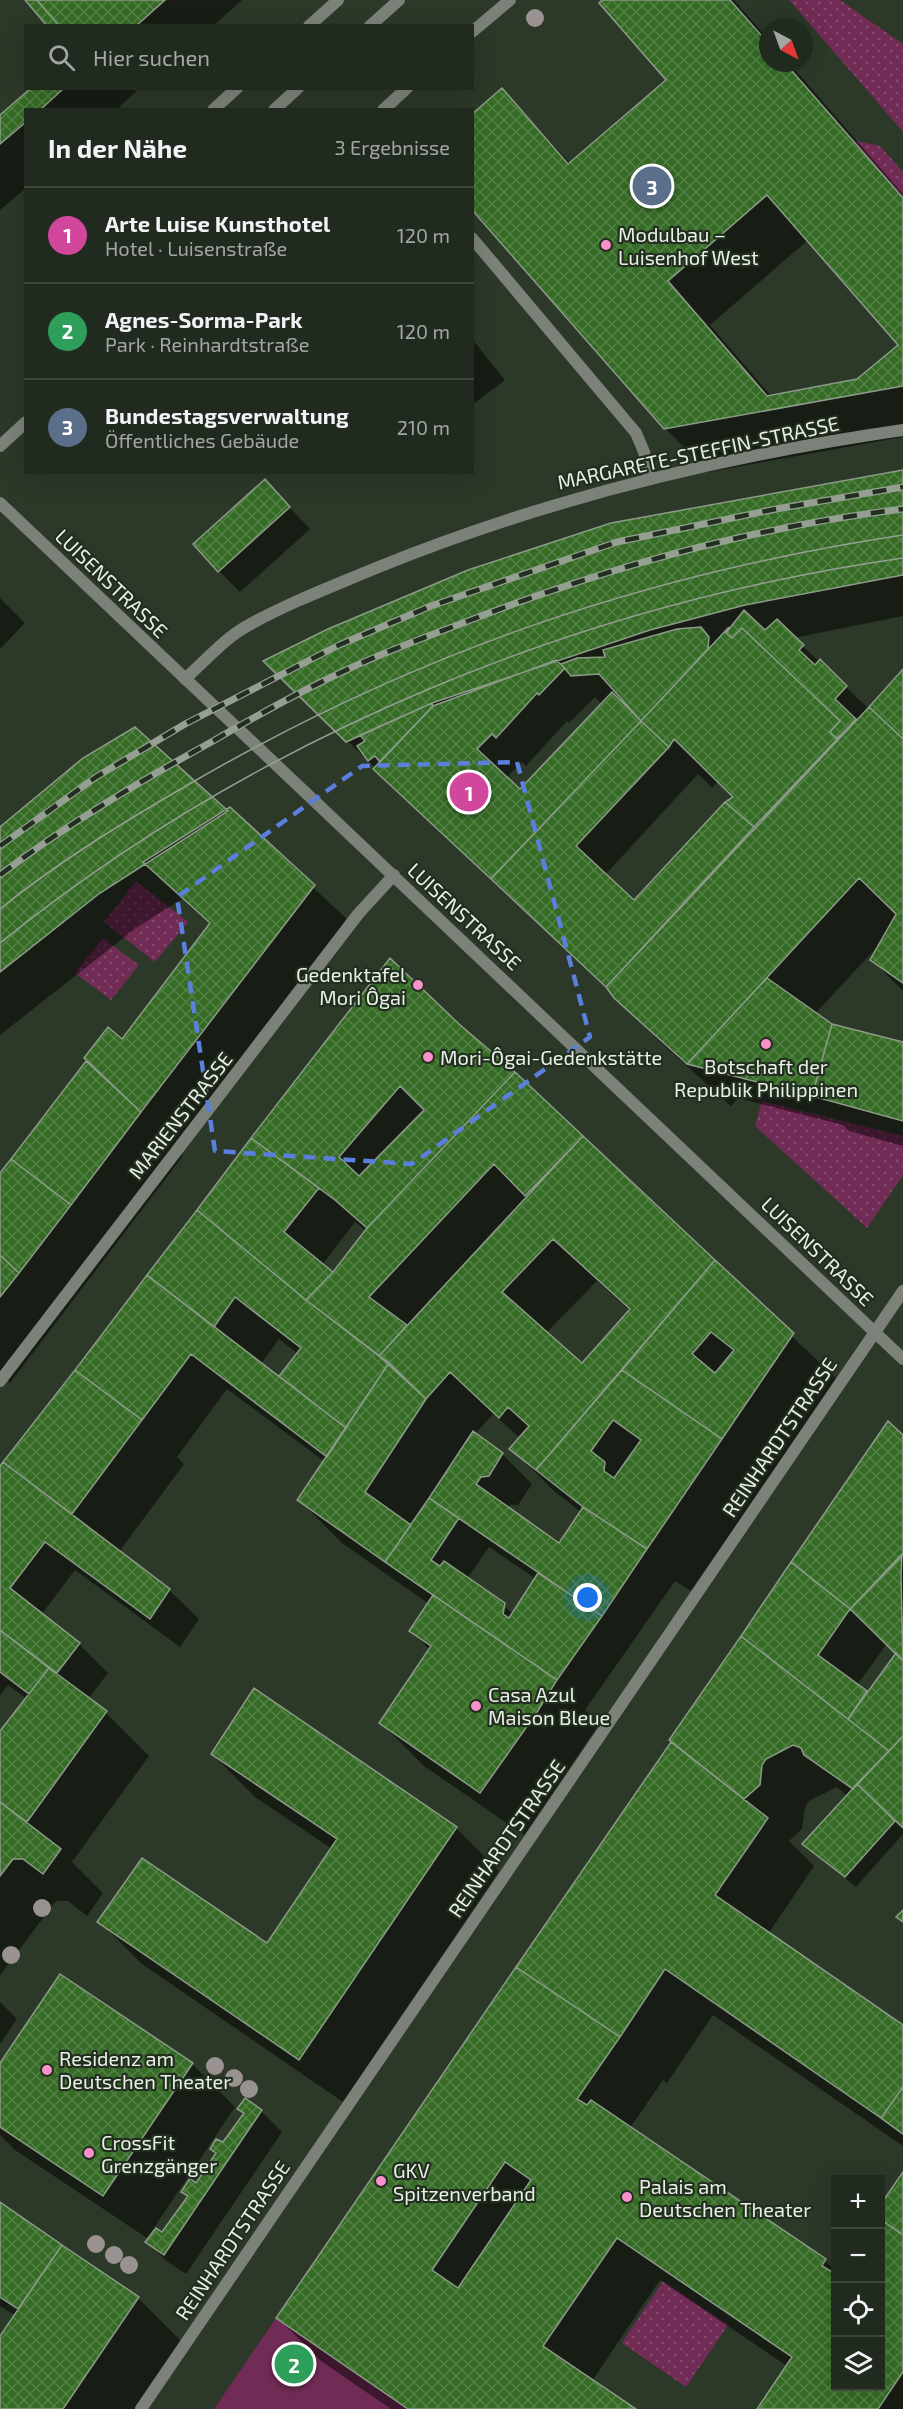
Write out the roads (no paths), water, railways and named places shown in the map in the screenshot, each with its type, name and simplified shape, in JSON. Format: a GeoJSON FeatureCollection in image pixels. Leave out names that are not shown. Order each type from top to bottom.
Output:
{"type":"FeatureCollection","features":[{"type":"Feature","properties":{"kind":"street"},"geometry":{"type":"LineString","coordinates":[[311,24],[338,0]]}},
{"type":"Feature","properties":{"kind":"street"},"geometry":{"type":"LineString","coordinates":[[372,24],[399,0]]}},
{"type":"Feature","properties":{"kind":"street"},"geometry":{"type":"LineString","coordinates":[[474,30],[510,0]]}},
{"type":"Feature","properties":{"kind":"street"},"geometry":{"type":"LineString","coordinates":[[215,108],[235,90]]}},
{"type":"Feature","properties":{"kind":"street"},"geometry":{"type":"LineString","coordinates":[[276,108],[296,90]]}},
{"type":"Feature","properties":{"kind":"street"},"geometry":{"type":"LineString","coordinates":[[385,108],[405,90]]}},
{"type":"Feature","properties":{"kind":"street"},"geometry":{"type":"LineString","coordinates":[[474,240],[636,433],[644,452],[650,479]]}},
{"type":"Feature","properties":{"kind":"street"},"geometry":{"type":"LineString","coordinates":[[0,446],[24,424]]}},
{"type":"Feature","properties":{"kind":"street","name":"MARGARETE-STEFFIN-STRASSE"},"geometry":{"type":"LineString","coordinates":[[185,679],[247,627],[324,590],[496,522],[650,479],[817,444],[903,430]]}},
{"type":"Feature","properties":{"kind":"street","name":"LUISENSTRASSE"},"geometry":{"type":"LineString","coordinates":[[0,502],[903,1359]]}},
{"type":"Feature","properties":{"kind":"street","name":"MARIENSTRASSE"},"geometry":{"type":"LineString","coordinates":[[0,1381],[359,914],[394,875]]}},
{"type":"Feature","properties":{"kind":"street","name":"REINHARDTSTRASSE"},"geometry":{"type":"LineString","coordinates":[[141,2409],[521,1848],[609,1725],[903,1290]]}},
{"type":"Feature","properties":{"kind":"tram line"},"geometry":{"type":"LineString","coordinates":[[0,909],[91,844],[186,786],[271,739],[357,697],[444,659],[532,626],[622,597],[714,572],[903,535]]}},
{"type":"Feature","properties":{"kind":"tram line"},"geometry":{"type":"LineString","coordinates":[[0,943],[99,869],[204,802],[312,743],[425,690],[541,646],[660,609],[781,580],[903,558]]}},
{"type":"Feature","properties":{"kind":"railway"},"geometry":{"type":"LineString","coordinates":[[0,846],[96,777],[185,724],[339,645],[431,606],[617,542],[776,509],[903,487]]}},
{"type":"Feature","properties":{"kind":"railway"},"geometry":{"type":"LineString","coordinates":[[0,875],[104,804],[245,722],[344,671],[390,651],[574,583],[682,552],[792,526],[903,509]]}},
{"type":"Feature","properties":{"kind":"place","name":"Bundestagsverwaltung"},"geometry":{"type":"Point","coordinates":[652,186]}},
{"type":"Feature","properties":{"kind":"place","name":"Modulbau – Luisenhof West"},"geometry":{"type":"Point","coordinates":[606,245]}},
{"type":"Feature","properties":{"kind":"place","name":"Arte Luise Kunsthotel"},"geometry":{"type":"Point","coordinates":[469,792]}},
{"type":"Feature","properties":{"kind":"place","name":"Gedenktafel Mori Ôgai"},"geometry":{"type":"Point","coordinates":[418,985]}},
{"type":"Feature","properties":{"kind":"place","name":"Botschaft der Republik Philippinen"},"geometry":{"type":"Point","coordinates":[766,1044]}},
{"type":"Feature","properties":{"kind":"place","name":"Mori-Ôgai-Gedenkstätte"},"geometry":{"type":"Point","coordinates":[428,1057]}},
{"type":"Feature","properties":{"kind":"place","name":"Casa Azul Maison Bleue"},"geometry":{"type":"Point","coordinates":[476,1706]}},
{"type":"Feature","properties":{"kind":"place","name":"Residenz am Deutschen Theater"},"geometry":{"type":"Point","coordinates":[47,2070]}},
{"type":"Feature","properties":{"kind":"place","name":"CrossFit Grenzgänger"},"geometry":{"type":"Point","coordinates":[89,2153]}},
{"type":"Feature","properties":{"kind":"place","name":"GKV Spitzenverband"},"geometry":{"type":"Point","coordinates":[381,2181]}},
{"type":"Feature","properties":{"kind":"place","name":"Palais am Deutschen Theater"},"geometry":{"type":"Point","coordinates":[627,2197]}},
{"type":"Feature","properties":{"kind":"place","name":"Agnes-Sorma-Park"},"geometry":{"type":"Point","coordinates":[294,2364]}}]}
